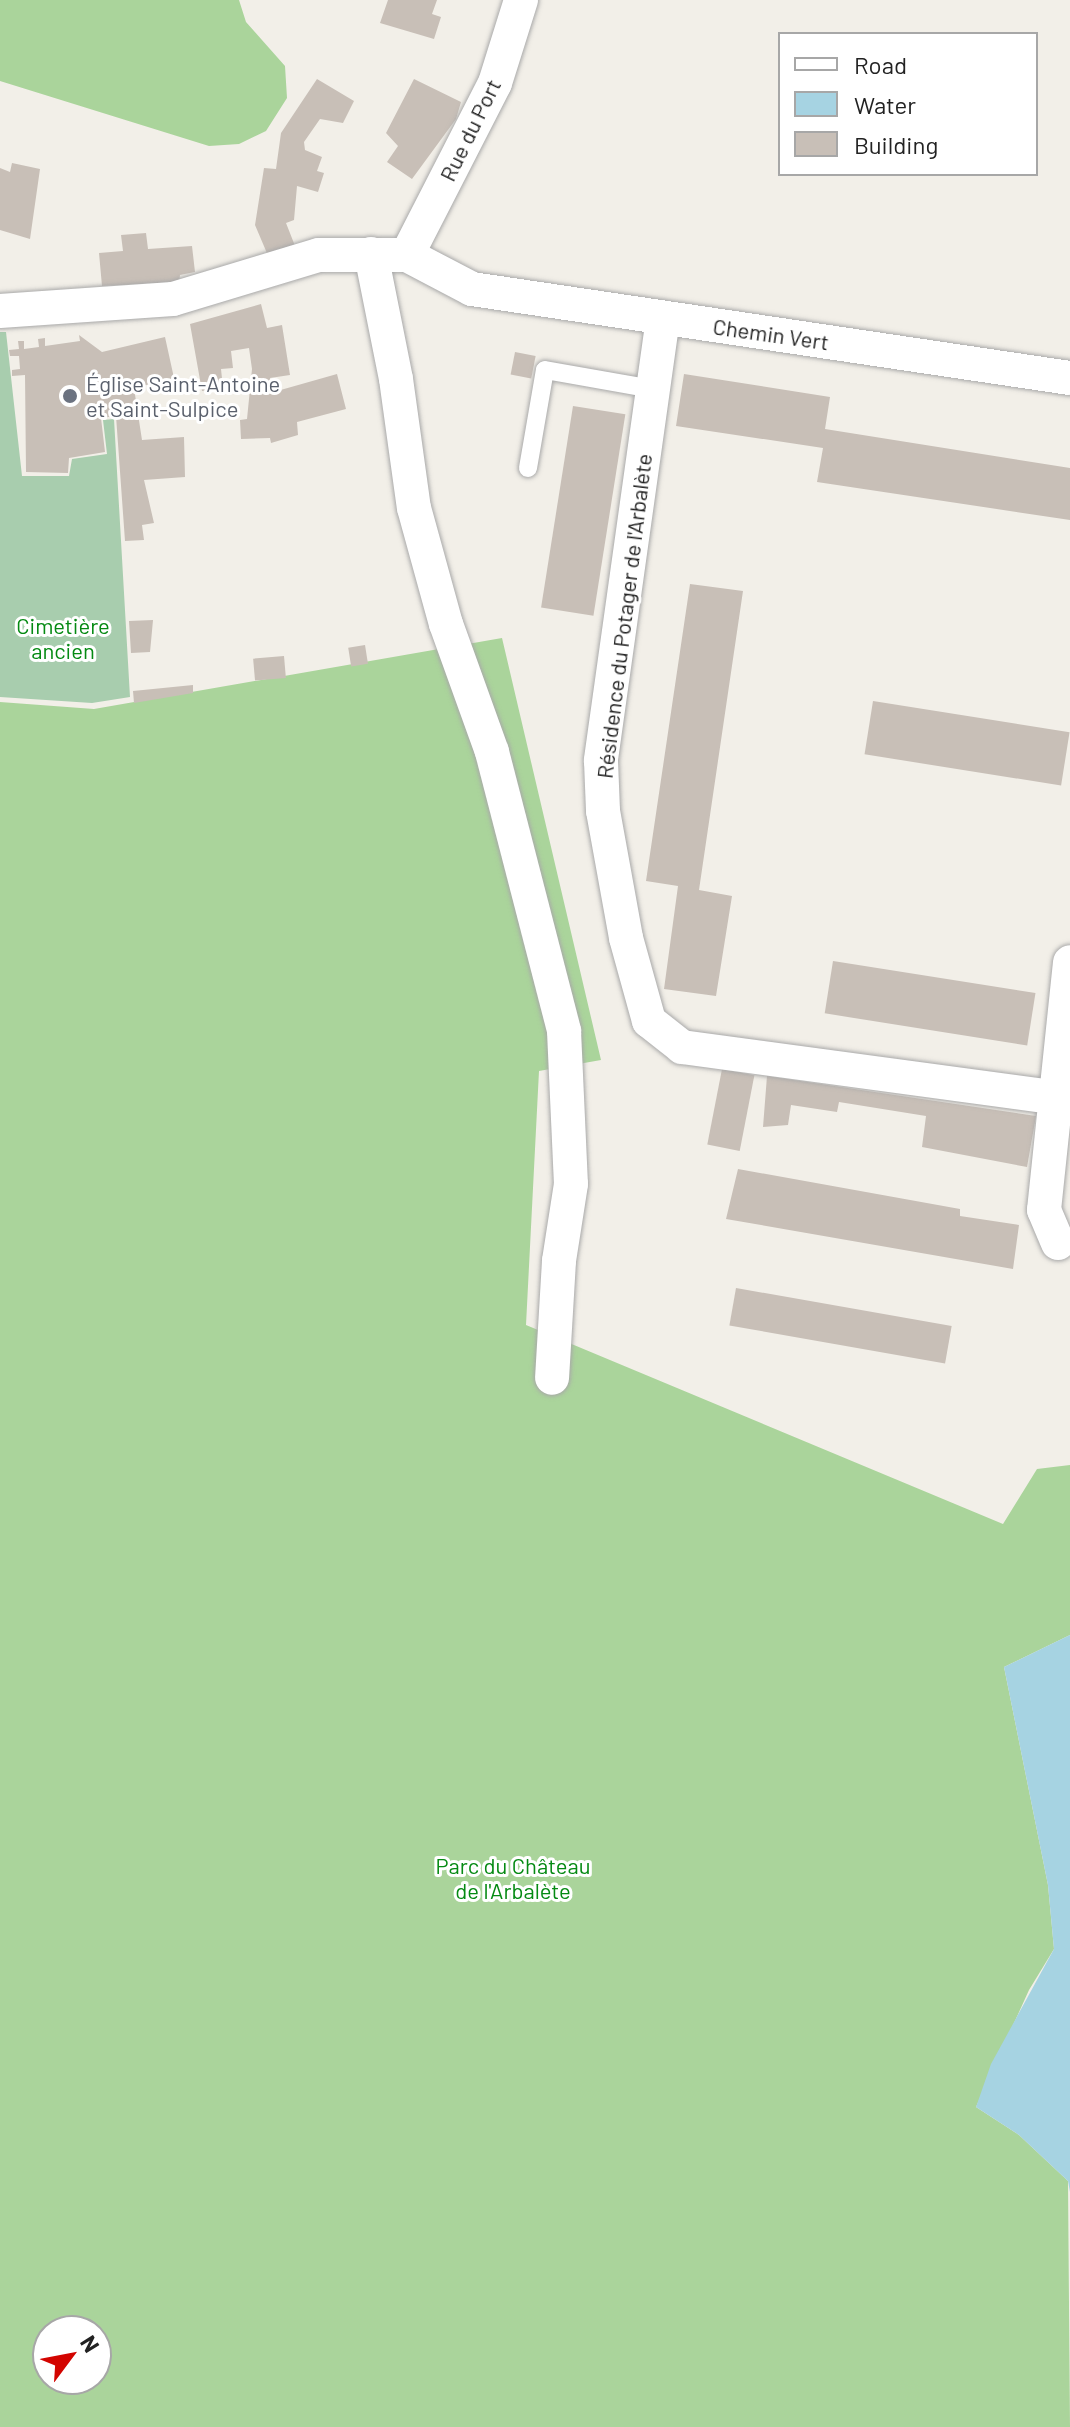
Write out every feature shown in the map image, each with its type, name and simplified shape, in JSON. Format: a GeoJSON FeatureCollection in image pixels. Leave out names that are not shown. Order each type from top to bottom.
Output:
{"type":"FeatureCollection","features":[{"type":"Feature","properties":{"kind":"street","name":"Rue du Port"},"geometry":{"type":"LineString","coordinates":[[407,255],[495,83],[521,0]]}},
{"type":"Feature","properties":{"kind":"street"},"geometry":{"type":"LineString","coordinates":[[371,254],[396,379],[414,508],[446,624],[492,752],[564,1031],[571,1184],[559,1261],[552,1378]]}},
{"type":"Feature","properties":{"kind":"street"},"geometry":{"type":"LineString","coordinates":[[0,311],[173,299],[319,255],[407,255]]}},
{"type":"Feature","properties":{"kind":"street","name":"Chemin Vert"},"geometry":{"type":"LineString","coordinates":[[407,255],[472,289],[1070,378]]}},
{"type":"Feature","properties":{"kind":"street","name":"Résidence du Potager de l'Arbalète"},"geometry":{"type":"LineString","coordinates":[[663,318],[601,761],[603,811],[623,924],[649,1021],[682,1047],[1053,1097]]}},
{"type":"Feature","properties":{"kind":"street"},"geometry":{"type":"LineString","coordinates":[[1058,1243],[1044,1210],[1053,1097],[1070,962]]}},
{"type":"Feature","properties":{"kind":"lane"},"geometry":{"type":"LineString","coordinates":[[528,468],[545,370],[653,389]]}},
{"type":"Feature","properties":{"kind":"green space"},"geometry":{"type":"Polygon","coordinates":[[[0,0],[239,0],[246,22],[285,66],[287,98],[266,131],[239,144],[209,146],[0,81],[0,0]]]}},
{"type":"Feature","properties":{"kind":"green space","name":"Cimetière ancien"},"geometry":{"type":"Polygon","coordinates":[[[0,332],[6,332],[22,476],[69,476],[72,459],[107,454],[103,420],[114,419],[130,697],[92,703],[0,697],[0,332]]]}},
{"type":"Feature","properties":{"kind":"green space","name":"Parc du Château de l'Arbalète"},"geometry":{"type":"Polygon","coordinates":[[[502,638],[601,1060],[539,1071],[526,1325],[1003,1524],[1037,1469],[1070,1465],[1070,1635],[1004,1667],[1048,1885],[1054,1949],[1029,1990],[976,2107],[1019,2135],[1068,2181],[1070,2427],[0,2427],[0,702],[94,709],[502,638]]]}},
{"type":"Feature","properties":{"kind":"water"},"geometry":{"type":"Polygon","coordinates":[[[1070,1635],[1070,2192],[1068,2181],[1019,2135],[976,2107],[991,2064],[1054,1949],[1048,1885],[1004,1667],[1070,1635]]]}},
{"type":"Feature","properties":{"kind":"building"},"geometry":{"type":"Polygon","coordinates":[[[388,0],[437,0],[432,14],[441,17],[434,39],[380,23],[388,0]]]}},
{"type":"Feature","properties":{"kind":"building"},"geometry":{"type":"Polygon","coordinates":[[[317,79],[354,101],[343,123],[320,119],[304,142],[305,150],[322,157],[317,171],[324,173],[318,192],[297,186],[294,220],[286,223],[299,256],[272,265],[255,225],[264,168],[276,169],[281,133],[317,79]]]}},
{"type":"Feature","properties":{"kind":"building"},"geometry":{"type":"Polygon","coordinates":[[[414,79],[461,102],[456,119],[412,179],[387,162],[398,146],[386,133],[414,79]]]}},
{"type":"Feature","properties":{"kind":"building"},"geometry":{"type":"Polygon","coordinates":[[[12,163],[40,169],[30,239],[0,230],[0,168],[10,172],[12,163]]]}},
{"type":"Feature","properties":{"kind":"building"},"geometry":{"type":"Polygon","coordinates":[[[146,233],[148,249],[192,246],[195,272],[180,275],[179,282],[102,286],[99,253],[123,251],[121,235],[146,233]]]}},
{"type":"Feature","properties":{"kind":"building"},"geometry":{"type":"Polygon","coordinates":[[[261,304],[267,328],[282,325],[290,375],[270,378],[270,393],[337,374],[346,409],[297,422],[298,435],[271,443],[270,438],[241,439],[240,420],[247,419],[252,369],[249,348],[231,351],[233,368],[221,369],[223,388],[202,391],[190,324],[261,304]]]}},
{"type":"Feature","properties":{"kind":"building"},"geometry":{"type":"Polygon","coordinates":[[[79,335],[102,352],[165,337],[174,378],[134,388],[142,440],[184,437],[185,477],[144,480],[154,523],[142,525],[144,540],[125,541],[116,416],[101,418],[105,452],[69,458],[68,473],[26,472],[25,375],[12,376],[12,370],[20,369],[19,356],[10,356],[9,350],[19,349],[18,341],[24,341],[24,349],[39,347],[38,339],[45,338],[45,346],[80,341],[79,335]]]}},
{"type":"Feature","properties":{"kind":"building"},"geometry":{"type":"Polygon","coordinates":[[[515,352],[536,356],[531,379],[511,375],[515,352]]]}},
{"type":"Feature","properties":{"kind":"building"},"geometry":{"type":"Polygon","coordinates":[[[684,374],[830,397],[825,429],[1070,468],[1070,520],[817,482],[823,448],[676,426],[684,374]]]}},
{"type":"Feature","properties":{"kind":"building"},"geometry":{"type":"Polygon","coordinates":[[[573,406],[625,414],[593,616],[541,607],[573,406]]]}},
{"type":"Feature","properties":{"kind":"building"},"geometry":{"type":"Polygon","coordinates":[[[690,584],[743,591],[699,890],[732,896],[716,996],[664,989],[678,886],[646,881],[690,584]]]}},
{"type":"Feature","properties":{"kind":"building"},"geometry":{"type":"Polygon","coordinates":[[[153,620],[150,652],[131,653],[129,621],[153,620]]]}},
{"type":"Feature","properties":{"kind":"building"},"geometry":{"type":"Polygon","coordinates":[[[365,645],[368,664],[351,666],[348,648],[365,645]]]}},
{"type":"Feature","properties":{"kind":"building"},"geometry":{"type":"Polygon","coordinates":[[[284,656],[286,678],[255,681],[253,659],[284,656]]]}},
{"type":"Feature","properties":{"kind":"building"},"geometry":{"type":"Polygon","coordinates":[[[193,685],[193,693],[134,703],[133,691],[193,685]]]}},
{"type":"Feature","properties":{"kind":"building"},"geometry":{"type":"Polygon","coordinates":[[[873,701],[1070,732],[1061,785],[865,754],[873,701]]]}},
{"type":"Feature","properties":{"kind":"building"},"geometry":{"type":"Polygon","coordinates":[[[833,961],[1035,993],[1027,1045],[825,1013],[833,961]]]}},
{"type":"Feature","properties":{"kind":"building"},"geometry":{"type":"Polygon","coordinates":[[[722,1069],[754,1075],[740,1151],[707,1145],[722,1069]]]}},
{"type":"Feature","properties":{"kind":"building"},"geometry":{"type":"Polygon","coordinates":[[[767,1076],[1036,1116],[1027,1167],[922,1147],[926,1116],[839,1102],[837,1112],[791,1105],[788,1125],[763,1127],[767,1076]]]}},
{"type":"Feature","properties":{"kind":"building"},"geometry":{"type":"Polygon","coordinates":[[[738,1169],[960,1209],[960,1216],[1019,1225],[1013,1269],[726,1219],[738,1169]]]}},
{"type":"Feature","properties":{"kind":"building"},"geometry":{"type":"Polygon","coordinates":[[[736,1288],[952,1326],[945,1363],[729,1325],[736,1288]]]}},
{"type":"Feature","properties":{"kind":"place","name":"Église Saint-Antoine et Saint-Sulpice"},"geometry":{"type":"Point","coordinates":[70,396]}}]}
